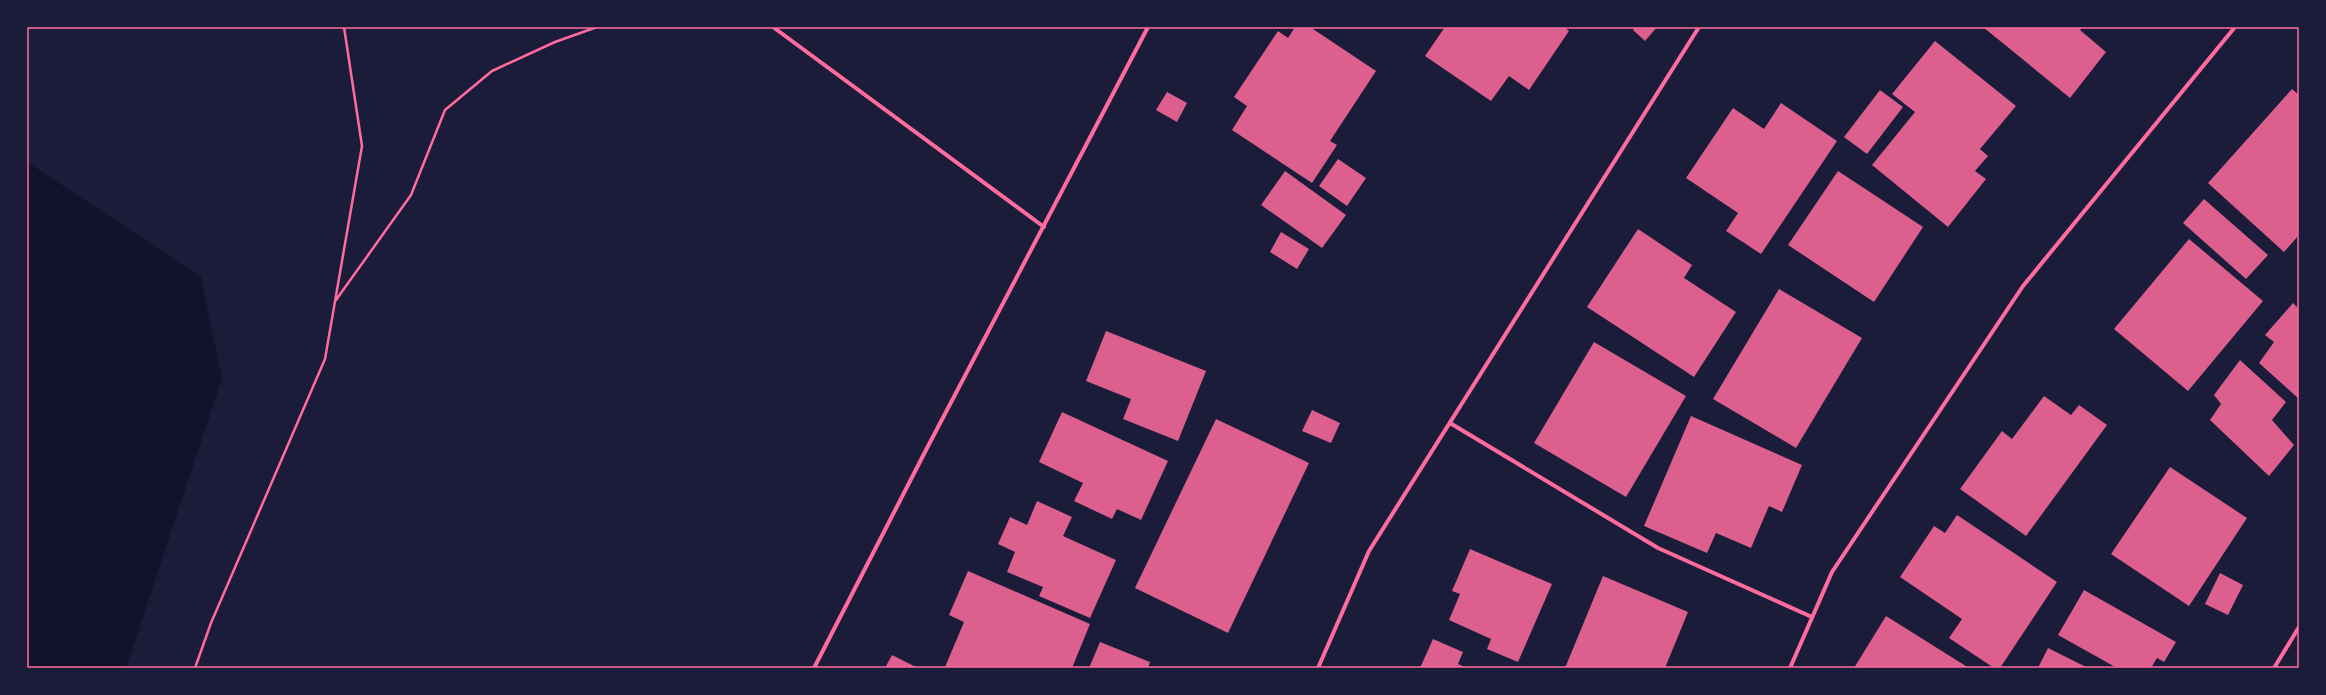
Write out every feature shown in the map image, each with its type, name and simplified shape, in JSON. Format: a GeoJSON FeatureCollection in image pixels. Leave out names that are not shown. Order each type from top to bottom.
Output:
{"type":"FeatureCollection","features":[{"type":"Feature","properties":{"kind":"street"},"geometry":{"type":"LineString","coordinates":[[773,27],[1044,227]]}},
{"type":"Feature","properties":{"kind":"street"},"geometry":{"type":"LineString","coordinates":[[814,668],[926,450],[1148,27]]}},
{"type":"Feature","properties":{"kind":"street"},"geometry":{"type":"LineString","coordinates":[[1318,668],[1370,551],[1699,27]]}},
{"type":"Feature","properties":{"kind":"street"},"geometry":{"type":"LineString","coordinates":[[1790,668],[1832,572],[2023,286],[2235,27]]}},
{"type":"Feature","properties":{"kind":"street"},"geometry":{"type":"LineString","coordinates":[[1450,423],[1658,548],[1812,617]]}},
{"type":"Feature","properties":{"kind":"street"},"geometry":{"type":"LineString","coordinates":[[2274,668],[2299,627]]}},
{"type":"Feature","properties":{"kind":"path"},"geometry":{"type":"LineString","coordinates":[[195,668],[211,623],[325,359],[362,146],[344,27]]}},
{"type":"Feature","properties":{"kind":"path"},"geometry":{"type":"LineString","coordinates":[[335,302],[411,194],[445,110],[492,71],[555,42],[597,27]]}},
{"type":"Feature","properties":{"kind":"shaded area"},"geometry":{"type":"Polygon","coordinates":[[[27,162],[201,277],[222,379],[126,668],[27,668],[27,162]]]}},
{"type":"Feature","properties":{"kind":"building"},"geometry":{"type":"Polygon","coordinates":[[[1295,27],[1310,27],[1376,71],[1330,141],[1337,145],[1312,183],[1232,130],[1247,106],[1234,97],[1278,31],[1288,38],[1295,27]]]}},
{"type":"Feature","properties":{"kind":"building"},"geometry":{"type":"Polygon","coordinates":[[[1445,27],[1564,27],[1569,31],[1529,90],[1509,76],[1491,101],[1425,56],[1445,27]]]}},
{"type":"Feature","properties":{"kind":"building"},"geometry":{"type":"Polygon","coordinates":[[[1635,27],[1657,27],[1645,41],[1633,30],[1635,27]]]}},
{"type":"Feature","properties":{"kind":"building"},"geometry":{"type":"Polygon","coordinates":[[[1983,27],[2082,27],[2080,30],[2106,52],[2070,98],[1983,27]]]}},
{"type":"Feature","properties":{"kind":"building"},"geometry":{"type":"Polygon","coordinates":[[[1935,41],[2016,106],[1980,149],[1988,156],[1975,171],[1986,179],[1948,227],[1872,165],[1915,112],[1892,94],[1935,41]]]}},
{"type":"Feature","properties":{"kind":"building"},"geometry":{"type":"Polygon","coordinates":[[[2292,89],[2299,95],[2299,235],[2284,252],[2208,183],[2292,89]]]}},
{"type":"Feature","properties":{"kind":"building"},"geometry":{"type":"Polygon","coordinates":[[[1880,90],[1903,107],[1867,154],[1844,137],[1880,90]]]}},
{"type":"Feature","properties":{"kind":"building"},"geometry":{"type":"Polygon","coordinates":[[[1167,92],[1187,103],[1177,122],[1156,110],[1167,92]]]}},
{"type":"Feature","properties":{"kind":"building"},"geometry":{"type":"Polygon","coordinates":[[[1781,103],[1837,141],[1761,254],[1726,231],[1738,213],[1686,178],[1733,108],[1764,129],[1781,103]]]}},
{"type":"Feature","properties":{"kind":"building"},"geometry":{"type":"Polygon","coordinates":[[[1338,159],[1366,178],[1347,206],[1319,186],[1338,159]]]}},
{"type":"Feature","properties":{"kind":"building"},"geometry":{"type":"Polygon","coordinates":[[[1285,171],[1346,215],[1322,248],[1261,205],[1285,171]]]}},
{"type":"Feature","properties":{"kind":"building"},"geometry":{"type":"Polygon","coordinates":[[[1838,171],[1923,227],[1874,302],[1788,245],[1838,171]]]}},
{"type":"Feature","properties":{"kind":"building"},"geometry":{"type":"Polygon","coordinates":[[[2204,199],[2268,255],[2246,279],[2183,223],[2204,199]]]}},
{"type":"Feature","properties":{"kind":"building"},"geometry":{"type":"Polygon","coordinates":[[[1638,229],[1692,265],[1684,278],[1736,312],[1694,377],[1587,307],[1638,229]]]}},
{"type":"Feature","properties":{"kind":"building"},"geometry":{"type":"Polygon","coordinates":[[[1281,232],[1309,249],[1297,269],[1270,252],[1281,232]]]}},
{"type":"Feature","properties":{"kind":"building"},"geometry":{"type":"Polygon","coordinates":[[[2189,239],[2263,301],[2188,391],[2114,329],[2189,239]]]}},
{"type":"Feature","properties":{"kind":"building"},"geometry":{"type":"Polygon","coordinates":[[[1779,289],[1862,338],[1796,448],[1713,399],[1779,289]]]}},
{"type":"Feature","properties":{"kind":"building"},"geometry":{"type":"Polygon","coordinates":[[[2293,303],[2299,309],[2299,399],[2259,363],[2274,342],[2265,335],[2293,303]]]}},
{"type":"Feature","properties":{"kind":"building"},"geometry":{"type":"Polygon","coordinates":[[[1106,331],[1206,371],[1178,441],[1123,419],[1131,399],[1086,381],[1106,331]]]}},
{"type":"Feature","properties":{"kind":"building"},"geometry":{"type":"Polygon","coordinates":[[[1594,342],[1686,396],[1626,497],[1534,443],[1594,342]]]}},
{"type":"Feature","properties":{"kind":"building"},"geometry":{"type":"Polygon","coordinates":[[[2240,360],[2286,402],[2272,420],[2294,445],[2269,476],[2210,420],[2221,404],[2214,395],[2240,360]]]}},
{"type":"Feature","properties":{"kind":"building"},"geometry":{"type":"Polygon","coordinates":[[[2044,396],[2071,415],[2079,405],[2107,425],[2026,536],[1960,489],[2002,431],[2012,439],[2044,396]]]}},
{"type":"Feature","properties":{"kind":"building"},"geometry":{"type":"Polygon","coordinates":[[[1312,410],[1340,423],[1331,443],[1302,431],[1312,410]]]}},
{"type":"Feature","properties":{"kind":"building"},"geometry":{"type":"Polygon","coordinates":[[[1062,412],[1168,461],[1141,520],[1117,509],[1112,519],[1074,501],[1083,483],[1039,462],[1062,412]]]}},
{"type":"Feature","properties":{"kind":"building"},"geometry":{"type":"Polygon","coordinates":[[[1691,416],[1802,465],[1782,512],[1769,506],[1751,548],[1716,533],[1707,553],[1644,526],[1691,416]]]}},
{"type":"Feature","properties":{"kind":"building"},"geometry":{"type":"Polygon","coordinates":[[[1216,419],[1309,463],[1228,633],[1135,588],[1216,419]]]}},
{"type":"Feature","properties":{"kind":"building"},"geometry":{"type":"Polygon","coordinates":[[[2170,467],[2247,518],[2189,606],[2111,554],[2170,467]]]}},
{"type":"Feature","properties":{"kind":"building"},"geometry":{"type":"Polygon","coordinates":[[[1037,501],[1072,517],[1063,536],[1116,560],[1090,618],[1039,596],[1043,587],[1007,572],[1015,552],[998,544],[1010,517],[1027,525],[1037,501]]]}},
{"type":"Feature","properties":{"kind":"building"},"geometry":{"type":"Polygon","coordinates":[[[1957,515],[2057,582],[2000,668],[1994,668],[1949,638],[1962,619],[1900,577],[1934,526],[1945,533],[1957,515]]]}},
{"type":"Feature","properties":{"kind":"building"},"geometry":{"type":"Polygon","coordinates":[[[1470,549],[1552,584],[1518,662],[1487,649],[1491,639],[1449,620],[1460,594],[1452,591],[1470,549]]]}},
{"type":"Feature","properties":{"kind":"building"},"geometry":{"type":"Polygon","coordinates":[[[968,571],[1090,624],[1072,668],[945,667],[964,622],[949,615],[968,571]]]}},
{"type":"Feature","properties":{"kind":"building"},"geometry":{"type":"Polygon","coordinates":[[[2220,573],[2243,585],[2228,615],[2205,604],[2220,573]]]}},
{"type":"Feature","properties":{"kind":"building"},"geometry":{"type":"Polygon","coordinates":[[[1603,576],[1688,612],[1665,668],[1565,668],[1603,576]]]}},
{"type":"Feature","properties":{"kind":"building"},"geometry":{"type":"Polygon","coordinates":[[[2084,590],[2176,642],[2164,662],[2157,658],[2151,668],[2117,668],[2058,635],[2084,590]]]}},
{"type":"Feature","properties":{"kind":"building"},"geometry":{"type":"Polygon","coordinates":[[[1886,616],[1969,668],[1854,668],[1886,616]]]}},
{"type":"Feature","properties":{"kind":"building"},"geometry":{"type":"Polygon","coordinates":[[[1433,639],[1463,652],[1458,664],[1467,668],[1420,668],[1433,639]]]}},
{"type":"Feature","properties":{"kind":"building"},"geometry":{"type":"Polygon","coordinates":[[[1100,642],[1150,662],[1148,668],[1089,668],[1100,642]]]}},
{"type":"Feature","properties":{"kind":"building"},"geometry":{"type":"Polygon","coordinates":[[[2048,648],[2088,668],[2038,668],[2048,648]]]}},
{"type":"Feature","properties":{"kind":"building"},"geometry":{"type":"Polygon","coordinates":[[[892,655],[918,668],[885,668],[892,655]]]}}]}
